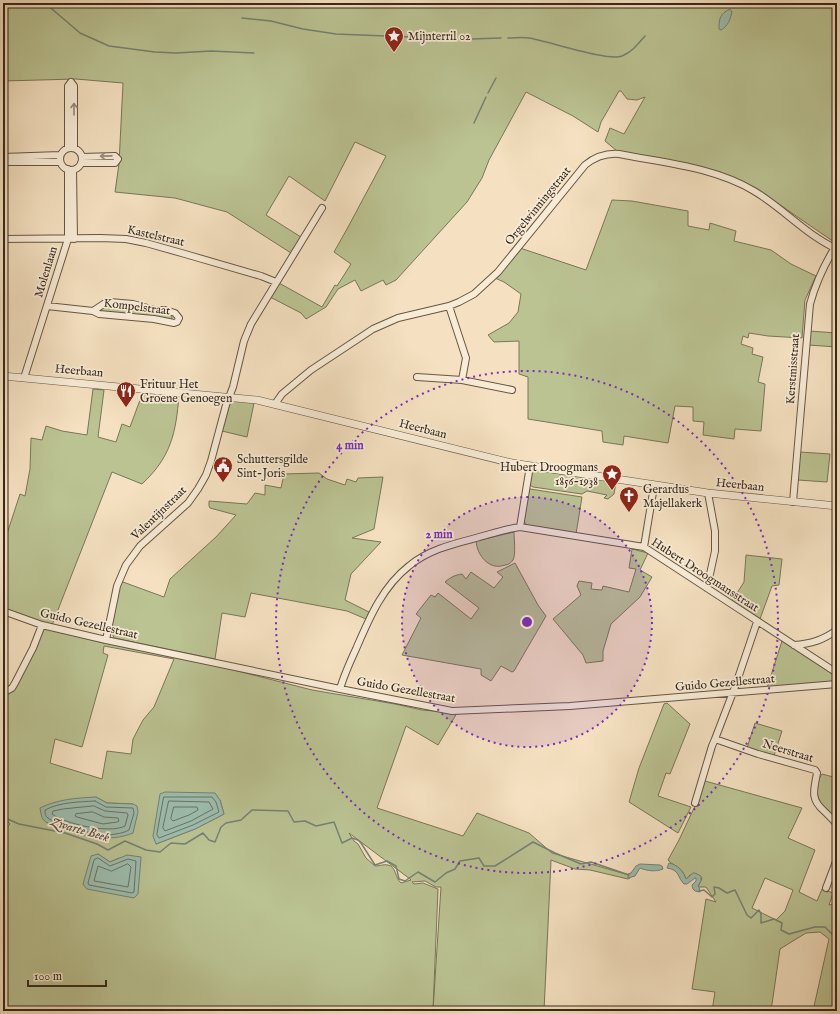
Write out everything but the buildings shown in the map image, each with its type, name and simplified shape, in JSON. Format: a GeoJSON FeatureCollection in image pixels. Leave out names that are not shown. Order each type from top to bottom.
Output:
{"type":"FeatureCollection","features":[{"type":"Feature","properties":{"kind":"street"},"geometry":{"type":"LineString","coordinates":[[71,82],[74,86],[71,148],[68,86],[71,82]]}},
{"type":"Feature","properties":{"kind":"street"},"geometry":{"type":"LineString","coordinates":[[71,148],[80,152],[81,160],[77,168],[70,170],[64,168],[60,159],[64,150],[71,148]]}},
{"type":"Feature","properties":{"kind":"street","name":"Orgelwinningstraat"},"geometry":{"type":"LineString","coordinates":[[275,404],[282,394],[311,370],[373,329],[398,318],[449,306],[467,298],[498,272],[585,165],[597,158],[609,154],[619,154],[693,169],[733,180],[764,198],[810,232],[836,247]]}},
{"type":"Feature","properties":{"kind":"street"},"geometry":{"type":"LineString","coordinates":[[115,156],[118,159],[115,163],[81,160],[115,156]]}},
{"type":"Feature","properties":{"kind":"street"},"geometry":{"type":"LineString","coordinates":[[3,157],[60,159]]}},
{"type":"Feature","properties":{"kind":"street"},"geometry":{"type":"LineString","coordinates":[[3,162],[60,159]]}},
{"type":"Feature","properties":{"kind":"street","name":"Molenlaan"},"geometry":{"type":"LineString","coordinates":[[24,378],[47,306],[71,239],[70,170]]}},
{"type":"Feature","properties":{"kind":"street","name":"Valentijnstraat"},"geometry":{"type":"LineString","coordinates":[[106,640],[116,591],[123,571],[137,550],[183,508],[202,483],[211,462],[248,333],[256,315],[322,208]]}},
{"type":"Feature","properties":{"kind":"street","name":"Kastelstraat"},"geometry":{"type":"LineString","coordinates":[[3,239],[126,239],[146,243],[261,276],[276,282]]}},
{"type":"Feature","properties":{"kind":"street","name":"Kerstmisstraat"},"geometry":{"type":"LineString","coordinates":[[793,502],[810,304],[816,284],[824,266],[836,247]]}},
{"type":"Feature","properties":{"kind":"street","name":"Kompelstraat"},"geometry":{"type":"LineString","coordinates":[[47,306],[93,311],[99,314],[154,319],[174,323],[177,322],[179,318],[175,313],[165,310],[155,310],[134,304],[110,302],[105,303],[93,311]]}},
{"type":"Feature","properties":{"kind":"street"},"geometry":{"type":"LineString","coordinates":[[449,306],[466,358],[462,380]]}},
{"type":"Feature","properties":{"kind":"street","name":"Heerbaan"},"geometry":{"type":"LineString","coordinates":[[3,376],[230,396],[257,400],[498,460],[530,466],[654,486],[837,506]]}},
{"type":"Feature","properties":{"kind":"street"},"geometry":{"type":"LineString","coordinates":[[417,377],[462,380],[512,390]]}},
{"type":"Feature","properties":{"kind":"street"},"geometry":{"type":"LineString","coordinates":[[520,527],[530,466]]}},
{"type":"Feature","properties":{"kind":"street"},"geometry":{"type":"LineString","coordinates":[[644,547],[654,486]]}},
{"type":"Feature","properties":{"kind":"street"},"geometry":{"type":"LineString","coordinates":[[707,588],[714,551],[715,531],[708,493]]}},
{"type":"Feature","properties":{"kind":"street","name":"Hubert Droogmansstraat"},"geometry":{"type":"LineString","coordinates":[[340,689],[343,678],[377,602],[398,576],[410,565],[444,547],[520,527],[644,547],[837,673]]}},
{"type":"Feature","properties":{"kind":"street","name":"Guido Gezellestraat"},"geometry":{"type":"LineString","coordinates":[[3,612],[42,625],[106,640],[452,711],[570,706],[837,684]]}},
{"type":"Feature","properties":{"kind":"street"},"geometry":{"type":"LineString","coordinates":[[695,803],[712,746],[716,739],[758,622]]}},
{"type":"Feature","properties":{"kind":"street"},"geometry":{"type":"LineString","coordinates":[[3,693],[12,688],[15,683],[33,648],[42,625]]}},
{"type":"Feature","properties":{"kind":"street"},"geometry":{"type":"LineString","coordinates":[[794,645],[808,644],[828,636],[837,630]]}},
{"type":"Feature","properties":{"kind":"street","name":"Neerstraat"},"geometry":{"type":"LineString","coordinates":[[716,739],[758,754],[815,770],[817,773],[814,797],[818,805],[834,820],[837,825]]}},
{"type":"Feature","properties":{"kind":"street"},"geometry":{"type":"LineString","coordinates":[[826,888],[837,859]]}},
{"type":"Feature","properties":{"kind":"green space"},"geometry":{"type":"Polygon","coordinates":[[[3,3],[837,3],[837,244],[764,194],[720,172],[617,151],[605,141],[610,128],[624,134],[645,97],[637,100],[627,99],[621,91],[619,91],[601,122],[598,132],[573,116],[526,92],[489,160],[482,178],[467,202],[396,280],[386,285],[383,280],[361,291],[355,280],[338,289],[326,307],[306,319],[301,313],[270,297],[279,283],[322,307],[335,285],[337,286],[351,264],[334,252],[386,156],[355,142],[325,201],[289,176],[266,215],[301,237],[291,253],[227,212],[175,198],[115,192],[119,164],[123,83],[76,79],[3,81],[3,3]]]}},
{"type":"Feature","properties":{"kind":"green space"},"geometry":{"type":"Polygon","coordinates":[[[612,200],[632,201],[688,211],[688,226],[709,230],[710,223],[736,231],[734,241],[771,250],[791,264],[816,276],[805,300],[802,338],[768,336],[749,333],[748,338],[743,336],[741,344],[753,348],[752,354],[763,357],[758,382],[765,384],[761,431],[735,429],[734,439],[703,435],[704,422],[693,421],[693,407],[675,406],[668,443],[624,436],[623,445],[603,442],[602,431],[528,419],[528,377],[519,374],[519,341],[494,342],[488,335],[509,323],[518,312],[521,294],[504,282],[495,278],[520,248],[586,270],[612,200]]]}},
{"type":"Feature","properties":{"kind":"green space"},"geometry":{"type":"Polygon","coordinates":[[[110,303],[163,312],[172,315],[172,318],[171,320],[100,312],[98,310],[110,303]]]}},
{"type":"Feature","properties":{"kind":"green space"},"geometry":{"type":"Polygon","coordinates":[[[809,331],[837,333],[837,347],[808,345],[809,331]]]}},
{"type":"Feature","properties":{"kind":"green space"},"geometry":{"type":"Polygon","coordinates":[[[93,389],[104,390],[98,437],[116,442],[122,424],[130,427],[143,392],[179,395],[174,433],[166,454],[160,464],[142,484],[112,472],[52,625],[3,608],[3,546],[20,494],[25,496],[30,469],[31,438],[42,440],[46,426],[62,431],[87,435],[93,389]]]}},
{"type":"Feature","properties":{"kind":"green space"},"geometry":{"type":"Polygon","coordinates":[[[231,400],[254,403],[247,437],[222,431],[231,400]]]}},
{"type":"Feature","properties":{"kind":"green space"},"geometry":{"type":"Polygon","coordinates":[[[800,452],[830,454],[827,482],[798,480],[800,452]]]}},
{"type":"Feature","properties":{"kind":"green space"},"geometry":{"type":"Polygon","coordinates":[[[535,470],[616,482],[614,494],[608,499],[604,498],[607,495],[587,491],[582,494],[533,487],[530,485],[531,474],[535,470]]]}},
{"type":"Feature","properties":{"kind":"green space"},"geometry":{"type":"Polygon","coordinates":[[[319,473],[327,479],[345,485],[347,479],[356,482],[358,478],[383,477],[374,529],[352,538],[381,542],[351,574],[345,600],[369,612],[366,619],[347,611],[251,593],[245,617],[222,613],[215,659],[114,638],[111,630],[120,584],[123,582],[164,597],[170,579],[216,537],[236,515],[210,508],[209,501],[247,504],[255,493],[265,495],[265,485],[281,488],[284,474],[319,473]]]}},
{"type":"Feature","properties":{"kind":"green space"},"geometry":{"type":"Polygon","coordinates":[[[530,489],[582,497],[576,534],[526,525],[524,521],[530,489]]]}},
{"type":"Feature","properties":{"kind":"green space"},"geometry":{"type":"Polygon","coordinates":[[[514,532],[515,546],[513,560],[507,565],[494,566],[489,564],[481,556],[476,541],[514,532]]]}},
{"type":"Feature","properties":{"kind":"green space"},"geometry":{"type":"Polygon","coordinates":[[[632,549],[648,553],[640,570],[652,577],[640,597],[611,624],[603,651],[603,661],[586,663],[583,655],[553,619],[581,595],[577,586],[579,581],[592,583],[591,589],[602,590],[603,586],[629,592],[636,569],[629,568],[632,549]]]}},
{"type":"Feature","properties":{"kind":"green space"},"geometry":{"type":"Polygon","coordinates":[[[746,555],[782,559],[779,585],[772,586],[760,619],[732,601],[744,582],[746,555]]]}},
{"type":"Feature","properties":{"kind":"green space"},"geometry":{"type":"Polygon","coordinates":[[[515,563],[538,605],[546,616],[514,671],[512,672],[501,666],[491,681],[481,675],[481,669],[402,655],[421,618],[416,614],[431,595],[435,597],[438,593],[471,619],[479,608],[445,582],[453,576],[462,574],[466,579],[471,572],[494,588],[503,577],[497,572],[515,563]]]}},
{"type":"Feature","properties":{"kind":"green space"},"geometry":{"type":"Polygon","coordinates":[[[47,629],[104,643],[214,665],[312,690],[422,710],[457,713],[438,745],[406,726],[377,808],[463,836],[477,813],[529,833],[552,853],[629,875],[633,872],[628,879],[590,870],[575,869],[551,860],[544,1011],[3,1011],[3,831],[10,824],[3,817],[3,687],[9,686],[10,691],[42,630],[47,629]],[[104,646],[103,653],[108,655],[82,747],[55,739],[50,763],[102,779],[107,751],[131,754],[133,739],[143,720],[154,707],[174,659],[104,646]],[[96,797],[46,822],[72,832],[102,839],[133,804],[107,803],[96,797]],[[220,800],[156,844],[195,829],[224,814],[220,800]],[[349,833],[358,844],[366,858],[375,866],[391,866],[401,883],[411,880],[349,833]],[[98,854],[87,889],[119,858],[110,862],[98,854]],[[425,881],[412,882],[414,884],[423,883],[438,889],[433,1010],[441,887],[436,887],[425,881]]]}},
{"type":"Feature","properties":{"kind":"green space"},"geometry":{"type":"Polygon","coordinates":[[[782,641],[837,677],[837,682],[767,688],[782,641]]]}},
{"type":"Feature","properties":{"kind":"green space"},"geometry":{"type":"Polygon","coordinates":[[[667,703],[690,724],[670,774],[666,773],[658,796],[691,807],[678,833],[629,802],[639,768],[664,704],[667,703]]]}},
{"type":"Feature","properties":{"kind":"green space"},"geometry":{"type":"Polygon","coordinates":[[[755,723],[782,731],[774,756],[747,748],[755,723]]]}},
{"type":"Feature","properties":{"kind":"green space"},"geometry":{"type":"Polygon","coordinates":[[[822,774],[837,778],[837,820],[822,806],[817,797],[817,786],[819,778],[822,774]]]}},
{"type":"Feature","properties":{"kind":"green space"},"geometry":{"type":"Polygon","coordinates":[[[705,781],[802,808],[788,838],[815,850],[799,892],[817,901],[822,889],[833,893],[829,905],[837,903],[837,1011],[813,1011],[829,939],[820,932],[806,933],[780,949],[771,1011],[712,1011],[715,992],[692,989],[706,899],[716,902],[706,887],[698,887],[702,878],[690,875],[686,879],[682,871],[668,860],[694,808],[698,803],[705,781]],[[765,878],[752,908],[776,920],[785,911],[793,890],[765,878]]]}},
{"type":"Feature","properties":{"kind":"water"},"geometry":{"type":"Polygon","coordinates":[[[730,9],[732,12],[727,25],[721,30],[719,29],[719,22],[721,17],[730,9]]]}},
{"type":"Feature","properties":{"kind":"water"},"geometry":{"type":"Polygon","coordinates":[[[165,792],[215,793],[220,800],[224,814],[195,829],[156,844],[153,836],[160,794],[165,792]]]}},
{"type":"Feature","properties":{"kind":"water"},"geometry":{"type":"Polygon","coordinates":[[[96,797],[107,803],[133,804],[137,806],[138,812],[133,833],[115,838],[96,837],[49,824],[43,819],[40,808],[47,805],[68,800],[96,797]]]}},
{"type":"Feature","properties":{"kind":"water"},"geometry":{"type":"Polygon","coordinates":[[[98,854],[110,862],[127,855],[141,857],[138,894],[134,898],[87,889],[83,884],[91,856],[98,854]]]}},
{"type":"Feature","properties":{"kind":"water"},"geometry":{"type":"Polygon","coordinates":[[[669,863],[680,869],[686,879],[693,873],[701,876],[701,881],[698,886],[700,892],[693,889],[692,885],[696,881],[696,878],[687,884],[684,884],[674,870],[667,868],[669,863]]]}},
{"type":"Feature","properties":{"kind":"water"},"geometry":{"type":"Polygon","coordinates":[[[640,864],[660,865],[663,869],[652,871],[640,868],[635,876],[628,878],[628,874],[640,864]]]}},
{"type":"Feature","properties":{"kind":"waterway"},"geometry":{"type":"LineString","coordinates":[[45,3],[80,33],[109,46],[155,52],[176,53],[211,51],[254,53]]}},
{"type":"Feature","properties":{"kind":"waterway"},"geometry":{"type":"LineString","coordinates":[[108,3],[176,3]]}},
{"type":"Feature","properties":{"kind":"waterway"},"geometry":{"type":"LineString","coordinates":[[242,18],[271,21],[303,29],[336,34],[461,39]]}},
{"type":"Feature","properties":{"kind":"waterway"},"geometry":{"type":"LineString","coordinates":[[508,38],[529,38],[592,54],[615,57],[622,56],[635,48],[645,36]]}},
{"type":"Feature","properties":{"kind":"waterway"},"geometry":{"type":"LineString","coordinates":[[471,39],[501,38]]}},
{"type":"Feature","properties":{"kind":"waterway"},"geometry":{"type":"LineString","coordinates":[[488,93],[496,78]]}},
{"type":"Feature","properties":{"kind":"waterway"},"geometry":{"type":"LineString","coordinates":[[474,123],[486,97]]}},
{"type":"Feature","properties":{"kind":"waterway","name":"Zwarte Beek"},"geometry":{"type":"LineString","coordinates":[[3,817],[19,824],[65,833],[97,844],[108,850],[125,841],[146,850],[160,852],[171,843],[185,844],[203,833],[209,840],[215,842],[221,827],[226,823],[241,820],[252,810],[288,811],[294,822],[305,821],[316,826],[334,822],[342,843],[352,838],[358,840],[375,865],[387,861],[396,866],[399,879],[405,881],[418,872],[435,882],[446,873],[455,869],[460,861],[479,858],[484,866],[495,866],[533,842],[581,864],[591,862],[629,875]]}},
{"type":"Feature","properties":{"kind":"waterway","name":"Zwarte Beek"},"geometry":{"type":"LineString","coordinates":[[699,891],[704,890],[712,897],[715,894],[714,887],[727,893],[735,890],[747,915],[751,918],[759,910],[761,914],[761,923],[774,919],[782,923],[781,930],[789,934],[815,927],[825,927],[837,938]]}},
{"type":"Feature","properties":{"kind":"place","name":"Mijnterril 02"},"geometry":{"type":"Point","coordinates":[394,53]}},
{"type":"Feature","properties":{"kind":"place","name":"Frituur Het Groene Genoegen"},"geometry":{"type":"Point","coordinates":[126,408]}},
{"type":"Feature","properties":{"kind":"place","name":"Schuttersgilde Sint-Joris"},"geometry":{"type":"Point","coordinates":[223,483]}},
{"type":"Feature","properties":{"kind":"place","name":"Hubert Droogmans 1856-1938"},"geometry":{"type":"Point","coordinates":[612,491]}},
{"type":"Feature","properties":{"kind":"place","name":"Gerardus Majellakerk"},"geometry":{"type":"Point","coordinates":[629,513]}}]}
